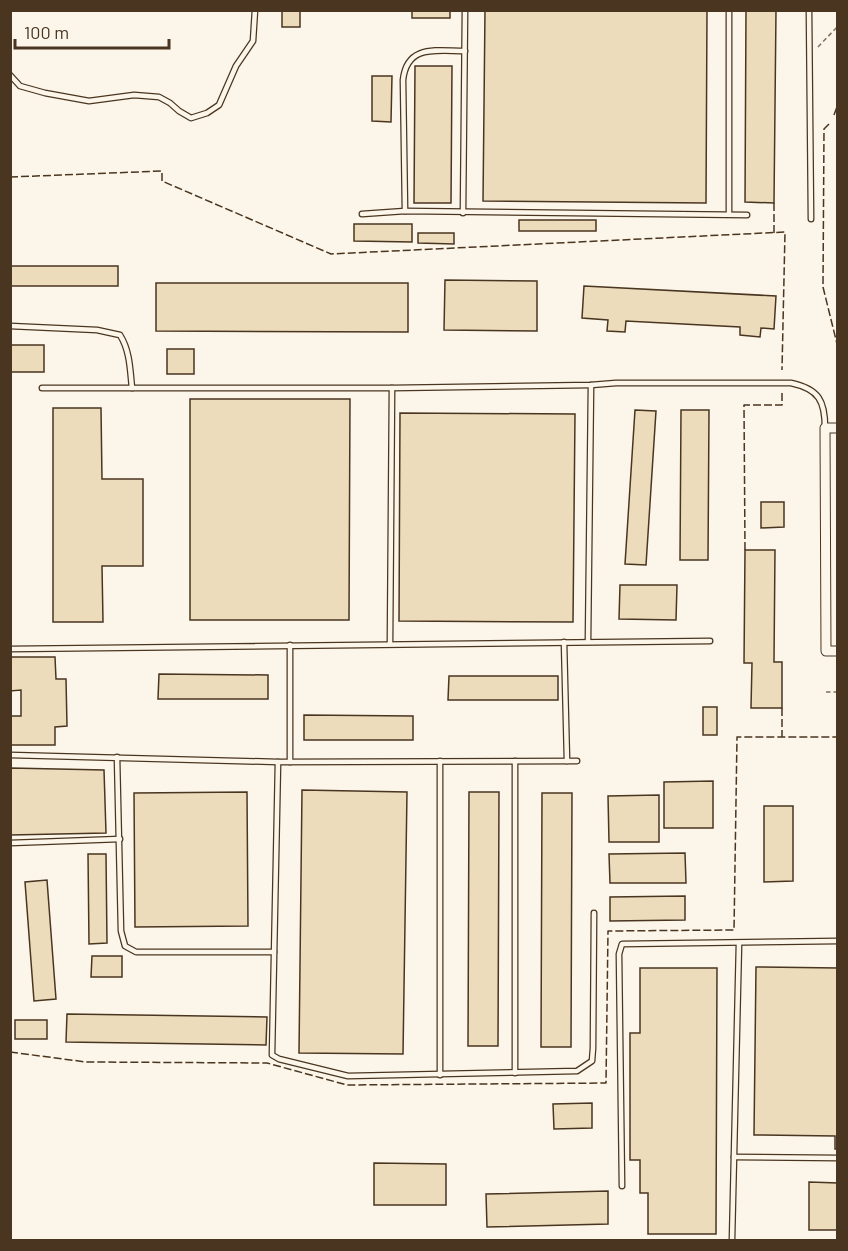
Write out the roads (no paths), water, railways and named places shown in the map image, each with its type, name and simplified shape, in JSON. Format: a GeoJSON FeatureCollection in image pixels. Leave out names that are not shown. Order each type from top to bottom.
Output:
{"type":"FeatureCollection","features":[{"type":"Feature","properties":{"kind":"street"},"geometry":{"type":"LineString","coordinates":[[837,428],[825,428],[826,651],[837,651]]}},
{"type":"Feature","properties":{"kind":"street"},"geometry":{"type":"LineString","coordinates":[[826,564],[837,564]]}},
{"type":"Feature","properties":{"kind":"lane"},"geometry":{"type":"LineString","coordinates":[[10,75],[20,86],[45,93],[89,100],[134,96],[159,97],[191,118],[207,113],[219,105],[236,66],[253,41],[255,10]]}},
{"type":"Feature","properties":{"kind":"lane"},"geometry":{"type":"LineString","coordinates":[[463,213],[465,10]]}},
{"type":"Feature","properties":{"kind":"lane"},"geometry":{"type":"LineString","coordinates":[[729,10],[729,213]]}},
{"type":"Feature","properties":{"kind":"lane"},"geometry":{"type":"LineString","coordinates":[[808,10],[811,219]]}},
{"type":"Feature","properties":{"kind":"lane"},"geometry":{"type":"LineString","coordinates":[[405,211],[403,80],[405,66],[411,58],[422,53],[465,51]]}},
{"type":"Feature","properties":{"kind":"lane"},"geometry":{"type":"LineString","coordinates":[[362,214],[405,211],[747,215]]}},
{"type":"Feature","properties":{"kind":"lane"},"geometry":{"type":"LineString","coordinates":[[10,326],[97,330],[120,335],[126,344],[130,361],[132,388]]}},
{"type":"Feature","properties":{"kind":"lane"},"geometry":{"type":"LineString","coordinates":[[42,388],[392,388],[591,385],[616,382],[791,383],[805,386],[816,395],[825,409],[825,428]]}},
{"type":"Feature","properties":{"kind":"lane"},"geometry":{"type":"LineString","coordinates":[[588,642],[591,385]]}},
{"type":"Feature","properties":{"kind":"lane"},"geometry":{"type":"LineString","coordinates":[[390,643],[392,388]]}},
{"type":"Feature","properties":{"kind":"lane"},"geometry":{"type":"LineString","coordinates":[[10,648],[710,641]]}},
{"type":"Feature","properties":{"kind":"lane"},"geometry":{"type":"LineString","coordinates":[[564,642],[567,761]]}},
{"type":"Feature","properties":{"kind":"lane"},"geometry":{"type":"LineString","coordinates":[[290,645],[290,762]]}},
{"type":"Feature","properties":{"kind":"lane"},"geometry":{"type":"LineString","coordinates":[[10,755],[278,762],[577,761]]}},
{"type":"Feature","properties":{"kind":"lane"},"geometry":{"type":"LineString","coordinates":[[117,757],[122,931],[125,946],[136,952],[274,952]]}},
{"type":"Feature","properties":{"kind":"lane"},"geometry":{"type":"LineString","coordinates":[[440,761],[440,1075]]}},
{"type":"Feature","properties":{"kind":"lane"},"geometry":{"type":"LineString","coordinates":[[515,761],[516,1073]]}},
{"type":"Feature","properties":{"kind":"lane"},"geometry":{"type":"LineString","coordinates":[[278,762],[272,1055],[348,1076],[577,1071],[592,1061],[594,913]]}},
{"type":"Feature","properties":{"kind":"lane"},"geometry":{"type":"LineString","coordinates":[[10,843],[120,839]]}},
{"type":"Feature","properties":{"kind":"lane"},"geometry":{"type":"LineString","coordinates":[[621,1186],[619,954],[622,944],[837,941]]}},
{"type":"Feature","properties":{"kind":"lane"},"geometry":{"type":"LineString","coordinates":[[732,1240],[740,943]]}},
{"type":"Feature","properties":{"kind":"lane"},"geometry":{"type":"LineString","coordinates":[[734,1157],[837,1158]]}}]}
